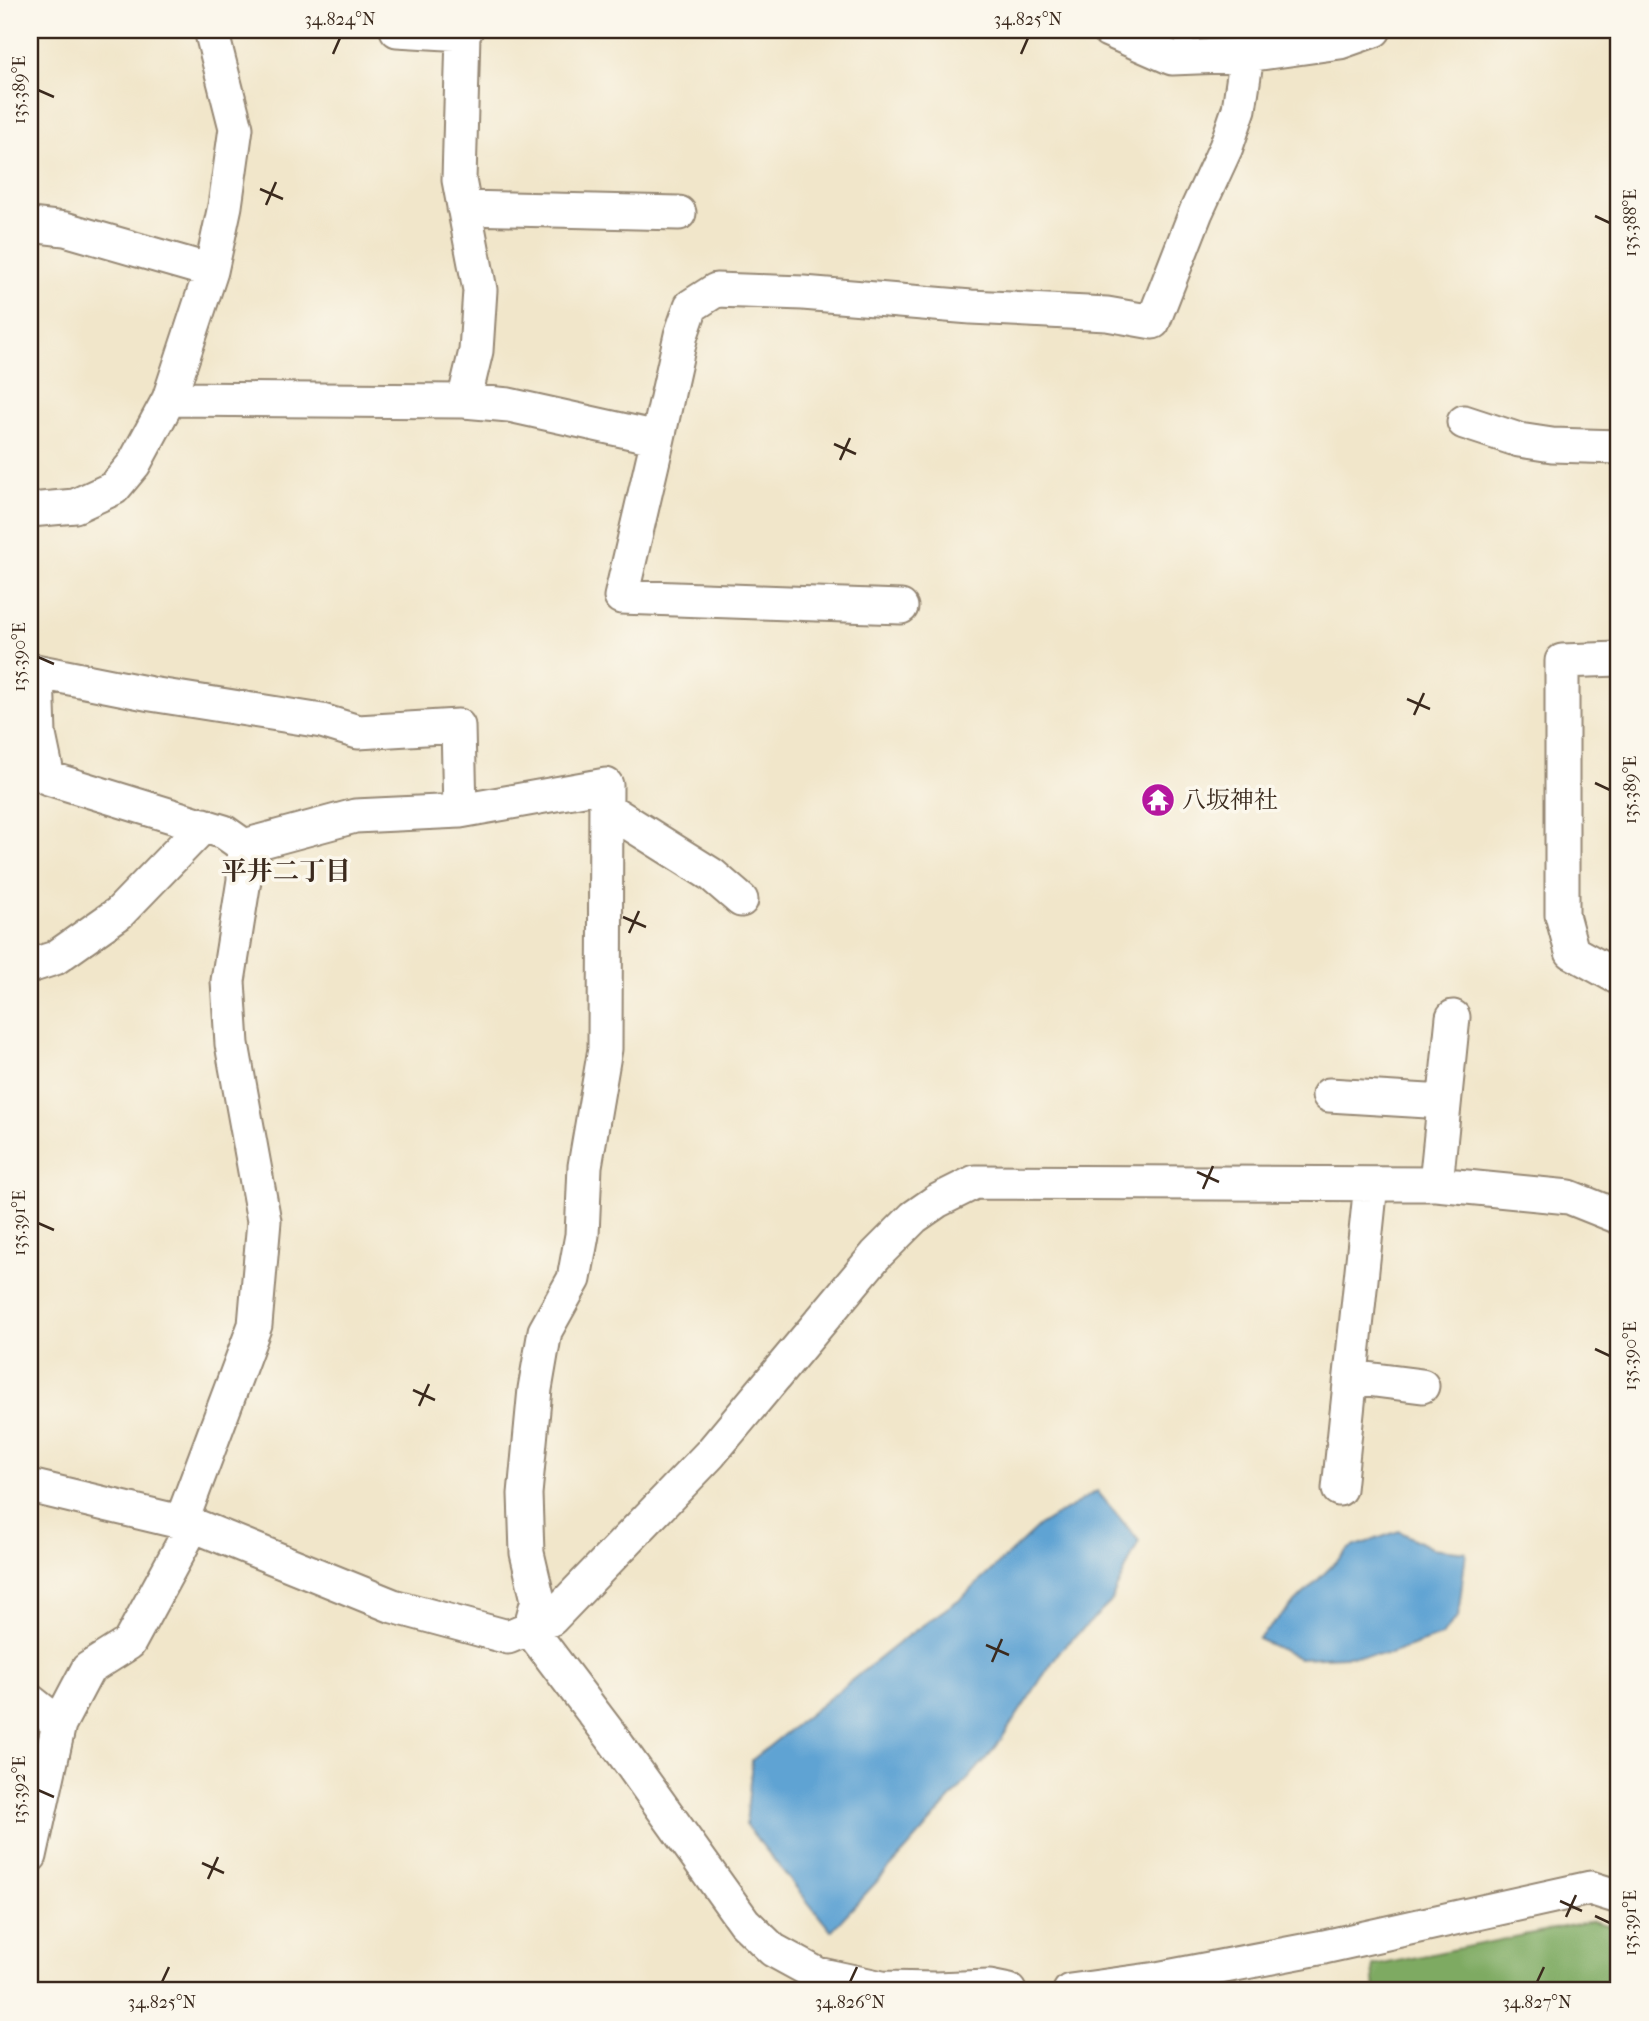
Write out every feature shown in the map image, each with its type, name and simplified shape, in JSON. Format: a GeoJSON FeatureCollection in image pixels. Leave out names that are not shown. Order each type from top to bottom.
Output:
{"type":"FeatureCollection","features":[{"type":"Feature","properties":{"kind":"street"},"geometry":{"type":"LineString","coordinates":[[30,510],[75,506],[114,488],[135,464],[169,400],[211,271],[225,206],[236,128],[211,30]]}},
{"type":"Feature","properties":{"kind":"street"},"geometry":{"type":"LineString","coordinates":[[397,30],[464,32],[459,180],[480,290],[476,351],[464,401]]}},
{"type":"Feature","properties":{"kind":"street"},"geometry":{"type":"LineString","coordinates":[[1108,30],[1172,58],[1230,47],[1339,42],[1374,30]]}},
{"type":"Feature","properties":{"kind":"street"},"geometry":{"type":"LineString","coordinates":[[901,607],[621,597],[681,335],[691,306],[716,290],[803,293],[971,307],[1107,314],[1153,322],[1196,212],[1226,147],[1239,109],[1230,47]]}},
{"type":"Feature","properties":{"kind":"street"},"geometry":{"type":"LineString","coordinates":[[464,208],[679,213]]}},
{"type":"Feature","properties":{"kind":"street"},"geometry":{"type":"LineString","coordinates":[[30,225],[65,229],[211,271]]}},
{"type":"Feature","properties":{"kind":"street"},"geometry":{"type":"LineString","coordinates":[[169,400],[464,401],[509,405],[658,438]]}},
{"type":"Feature","properties":{"kind":"street"},"geometry":{"type":"LineString","coordinates":[[1464,422],[1519,440],[1552,445],[1619,447]]}},
{"type":"Feature","properties":{"kind":"street"},"geometry":{"type":"LineString","coordinates":[[1619,659],[1563,661],[1562,848],[1562,915],[1572,952],[1619,978]]}},
{"type":"Feature","properties":{"kind":"street"},"geometry":{"type":"LineString","coordinates":[[244,846],[224,832],[204,825],[48,778],[39,735],[33,671],[151,694],[322,721],[358,732],[458,726],[460,811]]}},
{"type":"Feature","properties":{"kind":"street"},"geometry":{"type":"LineString","coordinates":[[244,846],[355,816],[460,811],[606,785],[605,1049],[585,1166],[582,1235],[574,1279],[545,1331],[535,1389],[525,1494],[527,1553],[538,1600],[530,1629]]}},
{"type":"Feature","properties":{"kind":"street"},"geometry":{"type":"LineString","coordinates":[[607,809],[712,875],[741,900]]}},
{"type":"Feature","properties":{"kind":"street"},"geometry":{"type":"LineString","coordinates":[[30,966],[55,958],[119,913],[204,825]]}},
{"type":"Feature","properties":{"kind":"street"},"geometry":{"type":"LineString","coordinates":[[30,1856],[59,1724],[88,1669],[129,1643],[187,1524],[255,1325],[264,1221],[232,1044],[228,981],[244,880],[244,846]]}},
{"type":"Feature","properties":{"kind":"street"},"geometry":{"type":"LineString","coordinates":[[1436,1184],[1453,1017]]}},
{"type":"Feature","properties":{"kind":"street"},"geometry":{"type":"LineString","coordinates":[[1329,1095],[1444,1102]]}},
{"type":"Feature","properties":{"kind":"street"},"geometry":{"type":"LineString","coordinates":[[30,1486],[187,1524],[393,1606],[508,1637],[551,1619],[710,1454],[876,1255],[914,1217],[937,1201],[975,1182],[1436,1184],[1569,1197],[1619,1217]]}},
{"type":"Feature","properties":{"kind":"street"},"geometry":{"type":"LineString","coordinates":[[1339,1489],[1371,1184]]}},
{"type":"Feature","properties":{"kind":"street"},"geometry":{"type":"LineString","coordinates":[[1351,1377],[1422,1386]]}},
{"type":"Feature","properties":{"kind":"street"},"geometry":{"type":"LineString","coordinates":[[530,1629],[611,1736],[744,1922],[774,1950],[817,1974],[823,1984],[935,1989],[989,1987],[1009,1991]]}},
{"type":"Feature","properties":{"kind":"street"},"geometry":{"type":"LineString","coordinates":[[30,1701],[59,1724]]}},
{"type":"Feature","properties":{"kind":"street"},"geometry":{"type":"LineString","coordinates":[[1070,1991],[1157,1979],[1311,1950],[1590,1888],[1619,1898]]}},
{"type":"Feature","properties":{"kind":"green space"},"geometry":{"type":"Polygon","coordinates":[[[1592,1921],[1619,1928],[1619,1991],[1375,1991],[1373,1966],[1592,1921]]]}},
{"type":"Feature","properties":{"kind":"water"},"geometry":{"type":"Polygon","coordinates":[[[1097,1491],[1139,1541],[1110,1603],[1059,1652],[996,1747],[831,1931],[746,1825],[752,1760],[902,1640],[964,1596],[1039,1526],[1097,1491]]]}},
{"type":"Feature","properties":{"kind":"water"},"geometry":{"type":"Polygon","coordinates":[[[1399,1531],[1431,1548],[1466,1552],[1458,1617],[1441,1636],[1390,1654],[1299,1658],[1258,1639],[1350,1548],[1399,1531]]]}},
{"type":"Feature","properties":{"kind":"place","name":"八坂神社"},"geometry":{"type":"Point","coordinates":[1158,800]}},
{"type":"Feature","properties":{"kind":"district","name":"平井二丁目"},"geometry":{"type":"Point","coordinates":[286,871]}}]}
